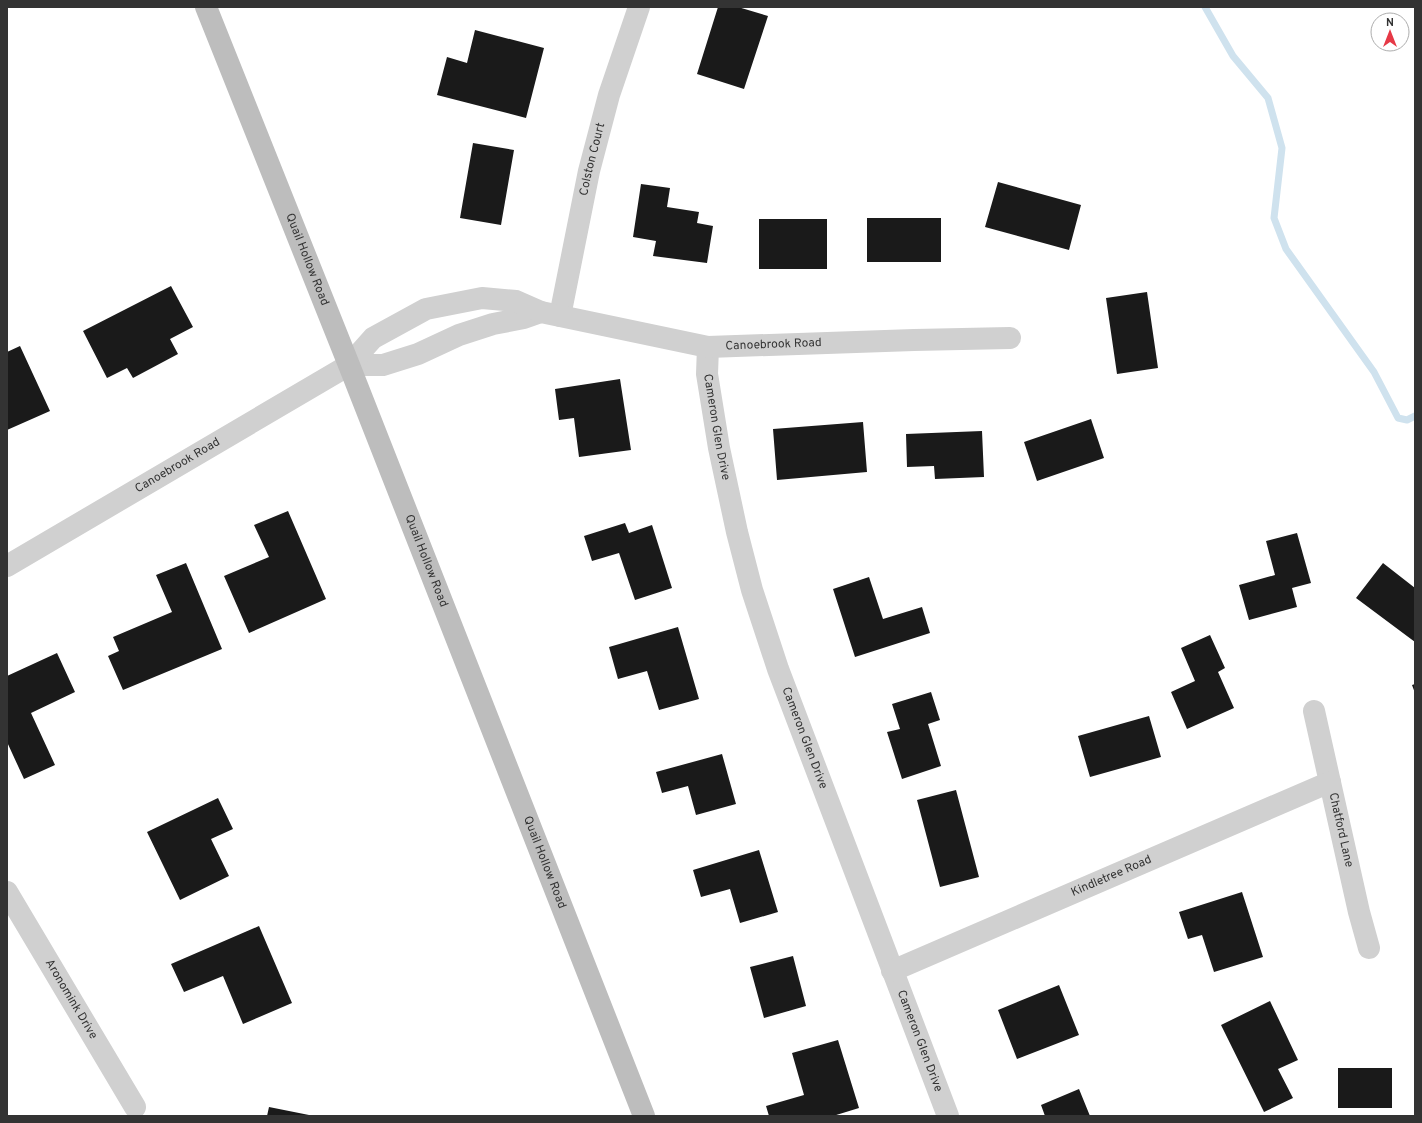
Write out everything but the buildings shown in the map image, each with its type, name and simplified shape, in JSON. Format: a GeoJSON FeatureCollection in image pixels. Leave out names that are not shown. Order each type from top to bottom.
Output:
{"type":"FeatureCollection","features":[{"type":"Feature","properties":{"kind":"main road","name":"Quail Hollow Road"},"geometry":{"type":"LineString","coordinates":[[206,7],[349,365],[644,1116]]}},
{"type":"Feature","properties":{"kind":"street","name":"Colston Court"},"geometry":{"type":"LineString","coordinates":[[551,314],[609,95],[640,7]]}},
{"type":"Feature","properties":{"kind":"street","name":"Canoebrook Road"},"geometry":{"type":"LineString","coordinates":[[7,566],[349,365],[373,338],[426,309],[482,298],[516,302],[551,314],[708,347],[1010,338]]}},
{"type":"Feature","properties":{"kind":"street"},"geometry":{"type":"LineString","coordinates":[[349,365],[384,365],[418,354],[459,335],[493,324],[551,314]]}},
{"type":"Feature","properties":{"kind":"street","name":"Cameron Glen Drive"},"geometry":{"type":"LineString","coordinates":[[708,347],[707,374],[719,448],[737,532],[752,590],[778,670],[948,1116]]}},
{"type":"Feature","properties":{"kind":"street","name":"Chatford Lane"},"geometry":{"type":"LineString","coordinates":[[1314,711],[1359,912],[1369,948]]}},
{"type":"Feature","properties":{"kind":"street","name":"Kindletree Road"},"geometry":{"type":"LineString","coordinates":[[892,971],[1330,782]]}},
{"type":"Feature","properties":{"kind":"street","name":"Aronomink Drive"},"geometry":{"type":"LineString","coordinates":[[7,892],[135,1107]]}},
{"type":"Feature","properties":{"kind":"waterway"},"geometry":{"type":"LineString","coordinates":[[1205,7],[1233,56],[1268,98],[1282,148],[1274,218],[1286,249],[1374,372],[1398,418],[1407,420],[1415,416]]}}]}
